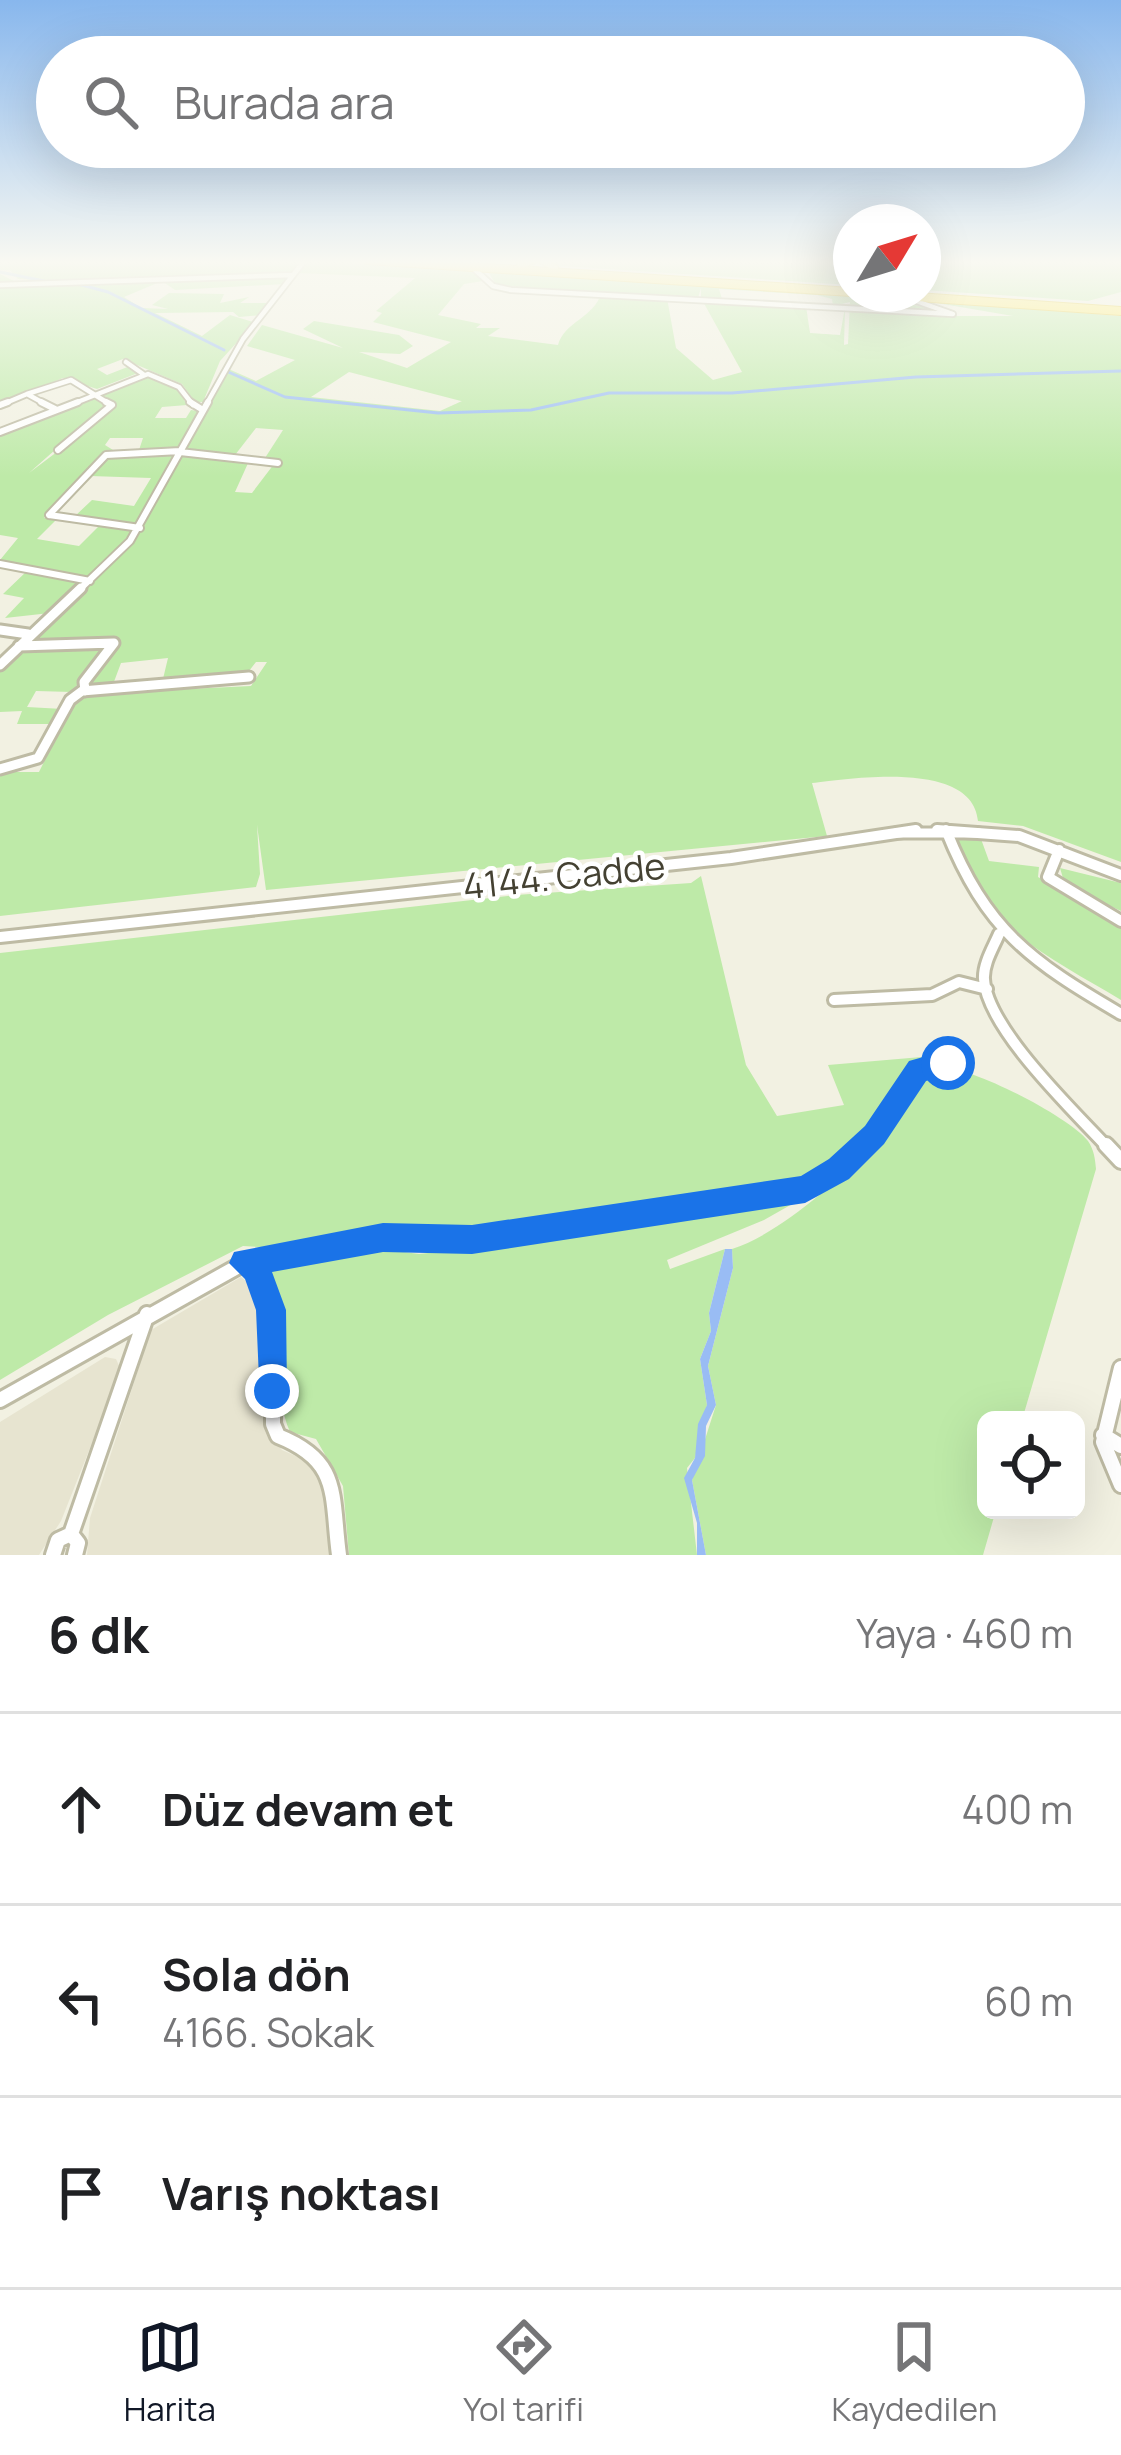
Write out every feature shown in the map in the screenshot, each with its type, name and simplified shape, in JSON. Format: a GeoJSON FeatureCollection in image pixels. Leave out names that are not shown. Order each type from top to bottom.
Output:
{"type":"FeatureCollection","features":[{"type":"Feature","properties":{"kind":"street"},"geometry":{"type":"LineString","coordinates":[[0,665],[140,528],[225,360],[247,333]]}},
{"type":"Feature","properties":{"kind":"street"},"geometry":{"type":"LineString","coordinates":[[127,362],[143,374],[179,387],[196,410],[203,410]]}},
{"type":"Feature","properties":{"kind":"street"},"geometry":{"type":"LineString","coordinates":[[0,432],[143,374]]}},
{"type":"Feature","properties":{"kind":"street"},"geometry":{"type":"LineString","coordinates":[[0,405],[65,380],[95,392],[112,407],[58,449]]}},
{"type":"Feature","properties":{"kind":"street"},"geometry":{"type":"LineString","coordinates":[[27,394],[55,410]]}},
{"type":"Feature","properties":{"kind":"street"},"geometry":{"type":"LineString","coordinates":[[140,528],[49,515],[112,453],[180,452],[278,463]]}},
{"type":"Feature","properties":{"kind":"street"},"geometry":{"type":"LineString","coordinates":[[0,564],[90,581]]}},
{"type":"Feature","properties":{"kind":"street"},"geometry":{"type":"LineString","coordinates":[[0,630],[28,634]]}},
{"type":"Feature","properties":{"kind":"street"},"geometry":{"type":"LineString","coordinates":[[19,646],[114,643],[84,682],[85,691]]}},
{"type":"Feature","properties":{"kind":"street"},"geometry":{"type":"LineString","coordinates":[[0,769],[38,758],[70,700],[85,691],[249,677]]}},
{"type":"Feature","properties":{"kind":"street"},"geometry":{"type":"LineString","coordinates":[[946,830],[999,934],[1048,971],[1121,1014]]}},
{"type":"Feature","properties":{"kind":"street","name":"4144. Cadde"},"geometry":{"type":"LineString","coordinates":[[0,937],[946,830],[1018,836],[1121,874]]}},
{"type":"Feature","properties":{"kind":"street"},"geometry":{"type":"LineString","coordinates":[[1059,850],[1048,878],[1121,922]]}},
{"type":"Feature","properties":{"kind":"street"},"geometry":{"type":"LineString","coordinates":[[999,934],[984,981],[987,989],[1013,1036],[1121,1161]]}},
{"type":"Feature","properties":{"kind":"street"},"geometry":{"type":"LineString","coordinates":[[834,1000],[932,995],[959,982],[987,989]]}},
{"type":"Feature","properties":{"kind":"street"},"geometry":{"type":"LineString","coordinates":[[0,1400],[244,1263],[383,1238],[472,1239],[805,1189],[839,1169],[874,1135],[918,1070],[948,1063]]}},
{"type":"Feature","properties":{"kind":"street"},"geometry":{"type":"LineString","coordinates":[[1094,1132],[1121,1172]]}},
{"type":"Feature","properties":{"kind":"street"},"geometry":{"type":"LineString","coordinates":[[244,1263],[256,1269],[271,1310],[273,1424],[278,1436],[311,1449],[328,1469],[339,1555]]}},
{"type":"Feature","properties":{"kind":"street"},"geometry":{"type":"LineString","coordinates":[[52,1555],[58,1540],[71,1534],[147,1314]]}},
{"type":"Feature","properties":{"kind":"street"},"geometry":{"type":"LineString","coordinates":[[1121,1368],[1103,1435],[1104,1463],[1121,1485]]}},
{"type":"Feature","properties":{"kind":"street"},"geometry":{"type":"LineString","coordinates":[[1103,1435],[1121,1446]]}},
{"type":"Feature","properties":{"kind":"street"},"geometry":{"type":"LineString","coordinates":[[71,1534],[78,1543],[75,1555]]}},
{"type":"Feature","properties":{"kind":"shaded area"},"geometry":{"type":"Polygon","coordinates":[[[241,1277],[259,1292],[267,1327],[263,1411],[268,1433],[282,1450],[316,1465],[326,1492],[331,1555],[87,1555],[90,1518],[151,1330],[241,1277]]]}},
{"type":"Feature","properties":{"kind":"shaded area"},"geometry":{"type":"Polygon","coordinates":[[[105,1357],[116,1359],[121,1370],[61,1521],[39,1555],[0,1555],[0,1422],[105,1357]]]}},
{"type":"Feature","properties":{"kind":"green space"},"geometry":{"type":"Polygon","coordinates":[[[0,333],[246,333],[220,361],[203,402],[195,402],[182,384],[123,359],[97,369],[107,375],[130,366],[138,373],[97,389],[63,378],[0,404],[0,333]]]}},
{"type":"Feature","properties":{"kind":"green space"},"geometry":{"type":"Polygon","coordinates":[[[257,333],[289,333],[343,348],[311,333],[384,333],[399,335],[413,346],[400,354],[359,352],[407,368],[451,342],[414,333],[493,333],[488,336],[558,345],[565,333],[673,333],[676,348],[713,380],[742,372],[720,333],[844,333],[844,345],[849,333],[1121,333],[1121,862],[1023,826],[978,821],[971,802],[956,789],[934,781],[854,778],[812,783],[827,836],[266,890],[257,825],[260,874],[256,887],[0,916],[0,772],[39,772],[74,701],[82,694],[251,686],[267,662],[256,662],[245,676],[162,683],[168,658],[121,663],[112,687],[92,686],[93,675],[116,647],[27,645],[134,543],[182,453],[249,461],[235,492],[252,493],[274,464],[265,458],[283,430],[256,428],[235,455],[183,450],[224,367],[256,381],[295,360],[247,346],[257,333]],[[349,372],[311,397],[440,411],[462,401],[349,372]]]}},
{"type":"Feature","properties":{"kind":"green space"},"geometry":{"type":"Polygon","coordinates":[[[145,375],[179,390],[187,405],[162,407],[155,418],[186,418],[191,410],[198,411],[176,450],[139,450],[143,438],[110,438],[105,445],[113,450],[47,513],[44,518],[57,519],[37,539],[79,546],[100,525],[134,530],[88,578],[0,560],[18,538],[0,535],[0,435],[96,397],[108,403],[29,473],[115,408],[99,392],[145,375]]]}},
{"type":"Feature","properties":{"kind":"green space"},"geometry":{"type":"Polygon","coordinates":[[[174,453],[136,525],[74,517],[92,500],[134,506],[151,478],[90,476],[108,456],[174,453]]]}},
{"type":"Feature","properties":{"kind":"green space"},"geometry":{"type":"Polygon","coordinates":[[[28,570],[86,582],[50,613],[5,618],[24,598],[3,594],[28,570]]]}},
{"type":"Feature","properties":{"kind":"green space"},"geometry":{"type":"Polygon","coordinates":[[[108,644],[72,692],[36,691],[27,707],[63,709],[52,724],[17,724],[22,711],[0,712],[0,670],[21,649],[108,644]]]}},
{"type":"Feature","properties":{"kind":"green space"},"geometry":{"type":"Polygon","coordinates":[[[957,835],[981,839],[989,861],[1039,867],[1038,877],[1121,925],[1121,1000],[1042,953],[996,915],[978,892],[957,835]]]}},
{"type":"Feature","properties":{"kind":"green space"},"geometry":{"type":"Polygon","coordinates":[[[1060,868],[1121,883],[1121,911],[1065,885],[1060,868]]]}},
{"type":"Feature","properties":{"kind":"green space"},"geometry":{"type":"Polygon","coordinates":[[[701,876],[746,1065],[777,1116],[844,1105],[828,1065],[945,1055],[953,1060],[917,1064],[858,1145],[825,1168],[788,1183],[747,1193],[452,1232],[399,1225],[275,1248],[243,1246],[108,1315],[0,1380],[0,953],[516,895],[691,883],[701,876]]]}},
{"type":"Feature","properties":{"kind":"green space"},"geometry":{"type":"Polygon","coordinates":[[[941,1067],[955,1069],[1041,1107],[1088,1141],[1096,1169],[1025,1411],[977,1411],[977,1519],[993,1519],[983,1555],[706,1555],[692,1480],[716,1405],[708,1366],[733,1268],[732,1249],[786,1221],[839,1178],[878,1140],[928,1075],[941,1067]]]}},
{"type":"Feature","properties":{"kind":"green space"},"geometry":{"type":"Polygon","coordinates":[[[808,1195],[764,1220],[667,1260],[670,1269],[725,1249],[709,1313],[711,1331],[700,1359],[707,1405],[695,1458],[687,1468],[697,1555],[349,1555],[343,1486],[316,1439],[290,1432],[284,1413],[278,1311],[265,1273],[367,1247],[419,1254],[571,1237],[808,1195]]]}},
{"type":"Feature","properties":{"kind":"water"},"geometry":{"type":"Polygon","coordinates":[[[725,1249],[732,1249],[733,1268],[708,1366],[716,1405],[706,1426],[705,1456],[692,1480],[706,1555],[697,1555],[697,1523],[684,1478],[695,1458],[698,1424],[707,1405],[700,1359],[711,1331],[709,1313],[725,1249]]]}},
{"type":"Feature","properties":{"kind":"waterway"},"geometry":{"type":"LineString","coordinates":[[189,333],[224,350]]}},
{"type":"Feature","properties":{"kind":"waterway"},"geometry":{"type":"LineString","coordinates":[[226,371],[285,397],[438,413],[531,410],[609,393],[732,393],[916,377],[1121,371]]}},
{"type":"Feature","properties":{"kind":"route"},"geometry":{"type":"LineString","coordinates":[[272,1391],[271,1310],[256,1269],[244,1263],[383,1238],[472,1239],[805,1189],[839,1169],[874,1135],[918,1070],[948,1063]]}}]}
